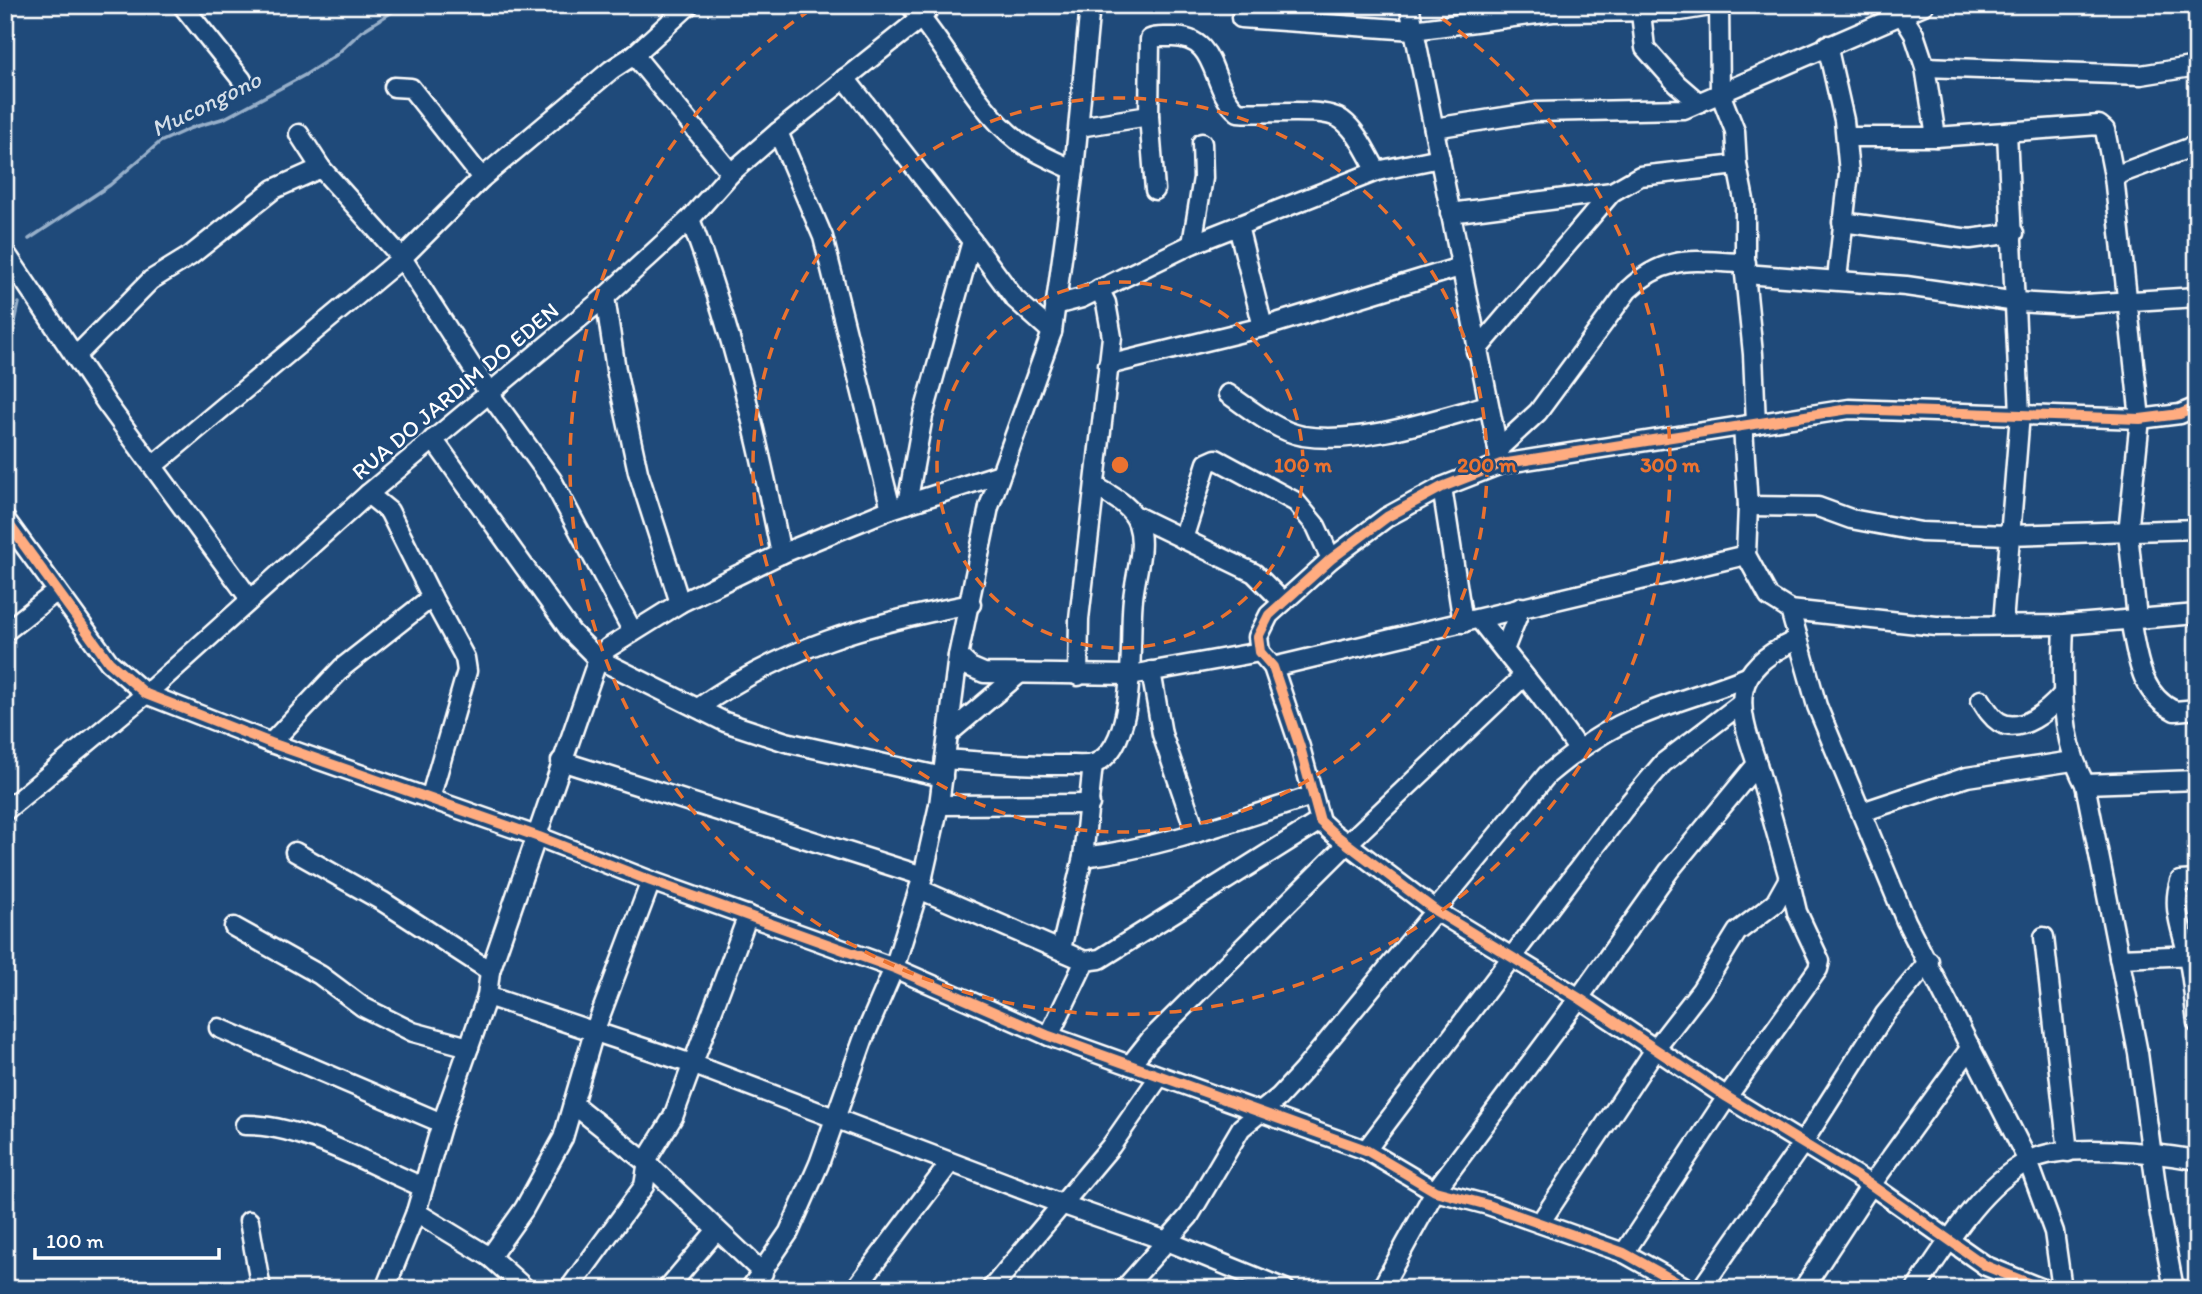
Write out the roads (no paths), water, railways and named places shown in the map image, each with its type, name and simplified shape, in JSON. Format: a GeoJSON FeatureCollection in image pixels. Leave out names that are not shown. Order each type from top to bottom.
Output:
{"type":"FeatureCollection","features":[{"type":"Feature","properties":{"kind":"street"},"geometry":{"type":"LineString","coordinates":[[154,465],[402,258],[482,178],[611,70],[634,55],[689,5]]}},
{"type":"Feature","properties":{"kind":"street"},"geometry":{"type":"LineString","coordinates":[[750,1289],[789,1232],[819,1164],[834,1117],[894,968],[921,882],[939,805],[958,656],[989,508],[1052,332],[1079,127],[1090,5]]}},
{"type":"Feature","properties":{"kind":"street"},"geometry":{"type":"LineString","coordinates":[[1409,5],[1476,351],[1500,457]]}},
{"type":"Feature","properties":{"kind":"street"},"geometry":{"type":"LineString","coordinates":[[1241,18],[1278,23],[1413,30],[1553,12],[1641,13],[1718,5],[1720,93],[1735,131],[1737,165],[1745,205],[1746,269],[1754,354],[1749,425],[1746,555],[1769,597],[1790,610],[1936,626],[2003,623],[2064,625],[2197,614]]}},
{"type":"Feature","properties":{"kind":"street"},"geometry":{"type":"LineString","coordinates":[[1434,128],[1505,115],[1684,109],[1899,10],[1924,5]]}},
{"type":"Feature","properties":{"kind":"street"},"geometry":{"type":"LineString","coordinates":[[184,6],[242,80]]}},
{"type":"Feature","properties":{"kind":"street"},"geometry":{"type":"LineString","coordinates":[[921,10],[990,113],[1017,139],[1041,155],[1074,170]]}},
{"type":"Feature","properties":{"kind":"street","name":"RUA DO JARDIM DO EDEN"},"geometry":{"type":"LineString","coordinates":[[5,811],[146,694],[368,494],[580,319],[690,219],[731,173],[845,78],[921,10]]}},
{"type":"Feature","properties":{"kind":"street"},"geometry":{"type":"LineString","coordinates":[[1899,10],[1914,34],[1925,66],[1936,137]]}},
{"type":"Feature","properties":{"kind":"street"},"geometry":{"type":"LineString","coordinates":[[1641,13],[1645,48],[1677,84],[1699,103]]}},
{"type":"Feature","properties":{"kind":"street"},"geometry":{"type":"LineString","coordinates":[[1155,190],[1149,116],[1150,39],[1186,36],[1193,39],[1205,51],[1229,104],[1238,112],[1323,114],[1341,119],[1354,132],[1377,171]]}},
{"type":"Feature","properties":{"kind":"street"},"geometry":{"type":"LineString","coordinates":[[1827,45],[1847,137],[1849,173],[1837,279]]}},
{"type":"Feature","properties":{"kind":"street"},"geometry":{"type":"LineString","coordinates":[[634,55],[731,173]]}},
{"type":"Feature","properties":{"kind":"street"},"geometry":{"type":"LineString","coordinates":[[1925,66],[2141,75],[2197,66]]}},
{"type":"Feature","properties":{"kind":"street"},"geometry":{"type":"LineString","coordinates":[[845,78],[1015,299],[1052,332]]}},
{"type":"Feature","properties":{"kind":"street"},"geometry":{"type":"LineString","coordinates":[[394,88],[411,88],[482,178]]}},
{"type":"Feature","properties":{"kind":"street"},"geometry":{"type":"LineString","coordinates":[[1079,127],[1149,116]]}},
{"type":"Feature","properties":{"kind":"street"},"geometry":{"type":"LineString","coordinates":[[1847,137],[1936,137],[2102,126],[2115,176],[2140,419],[2128,533],[2139,668],[2152,691],[2175,712],[2197,709]]}},
{"type":"Feature","properties":{"kind":"street"},"geometry":{"type":"LineString","coordinates":[[778,132],[823,237],[899,506]]}},
{"type":"Feature","properties":{"kind":"street"},"geometry":{"type":"LineString","coordinates":[[2003,623],[2008,535],[2020,414],[2014,233],[2007,132]]}},
{"type":"Feature","properties":{"kind":"street"},"geometry":{"type":"LineString","coordinates":[[299,134],[321,168],[402,258],[489,393],[551,480],[633,632]]}},
{"type":"Feature","properties":{"kind":"street"},"geometry":{"type":"LineString","coordinates":[[1192,244],[1203,178],[1202,143]]}},
{"type":"Feature","properties":{"kind":"street"},"geometry":{"type":"LineString","coordinates":[[2115,176],[2197,145]]}},
{"type":"Feature","properties":{"kind":"street"},"geometry":{"type":"LineString","coordinates":[[1055,305],[1082,298],[1192,244],[1377,171],[1440,158]]}},
{"type":"Feature","properties":{"kind":"street"},"geometry":{"type":"LineString","coordinates":[[1476,351],[1612,192],[1640,176],[1737,165]]}},
{"type":"Feature","properties":{"kind":"street"},"geometry":{"type":"LineString","coordinates":[[75,357],[151,281],[190,256],[274,189],[321,168]]}},
{"type":"Feature","properties":{"kind":"street"},"geometry":{"type":"LineString","coordinates":[[1450,213],[1612,192]]}},
{"type":"Feature","properties":{"kind":"street"},"geometry":{"type":"LineString","coordinates":[[690,219],[732,336],[754,423],[781,554]]}},
{"type":"Feature","properties":{"kind":"street"},"geometry":{"type":"LineString","coordinates":[[1842,222],[1970,239],[2014,233]]}},
{"type":"Feature","properties":{"kind":"street"},"geometry":{"type":"LineString","coordinates":[[1238,226],[1263,327]]}},
{"type":"Feature","properties":{"kind":"street"},"geometry":{"type":"LineString","coordinates":[[899,506],[972,242]]}},
{"type":"Feature","properties":{"kind":"street"},"geometry":{"type":"LineString","coordinates":[[5,252],[75,357],[250,600]]}},
{"type":"Feature","properties":{"kind":"street"},"geometry":{"type":"LineString","coordinates":[[1500,457],[1538,412],[1629,290],[1641,278],[1665,264],[1679,261],[2017,302],[2069,305],[2197,297]]}},
{"type":"Feature","properties":{"kind":"street"},"geometry":{"type":"LineString","coordinates":[[1108,365],[1263,327],[1460,267]]}},
{"type":"Feature","properties":{"kind":"street"},"geometry":{"type":"LineString","coordinates":[[1078,676],[1079,619],[1112,337],[1110,317],[1099,289]]}},
{"type":"Feature","properties":{"kind":"street"},"geometry":{"type":"LineString","coordinates":[[605,297],[638,472],[680,603]]}},
{"type":"Feature","properties":{"kind":"street"},"geometry":{"type":"LineString","coordinates":[[580,319],[611,334]]}},
{"type":"Feature","properties":{"kind":"street"},"geometry":{"type":"LineString","coordinates":[[1228,394],[1271,423],[1302,436],[1373,433],[1488,405]]}},
{"type":"Feature","properties":{"kind":"street"},"geometry":{"type":"LineString","coordinates":[[2043,1289],[1986,1266],[1871,1185],[1727,1097],[1579,998],[1436,911],[1347,844],[1320,821],[1300,747],[1273,667],[1260,652],[1258,637],[1269,615],[1331,559],[1387,517],[1500,457],[1749,425],[1849,409],[2140,419],[2180,414],[2197,407]]}},
{"type":"Feature","properties":{"kind":"street"},"geometry":{"type":"LineString","coordinates":[[433,439],[572,632],[598,659],[725,722],[786,742],[943,778]]}},
{"type":"Feature","properties":{"kind":"street"},"geometry":{"type":"LineString","coordinates":[[1183,539],[1201,475],[1207,463],[1216,459],[1296,502],[1316,526],[1331,559]]}},
{"type":"Feature","properties":{"kind":"street"},"geometry":{"type":"LineString","coordinates":[[385,1289],[416,1212],[442,1123],[487,996],[490,971],[539,837],[561,761],[598,659],[633,632],[680,603],[781,554],[899,506],[1000,474]]}},
{"type":"Feature","properties":{"kind":"street"},"geometry":{"type":"LineString","coordinates":[[1095,486],[1122,502],[1134,515],[1254,573],[1283,602]]}},
{"type":"Feature","properties":{"kind":"street"},"geometry":{"type":"LineString","coordinates":[[1441,487],[1471,621],[1504,650],[1578,749]]}},
{"type":"Feature","properties":{"kind":"street"},"geometry":{"type":"LineString","coordinates":[[368,494],[389,511],[465,659],[467,671],[430,799]]}},
{"type":"Feature","properties":{"kind":"street"},"geometry":{"type":"LineString","coordinates":[[1748,506],[1818,507],[1851,519],[1921,532],[2008,535],[2197,529]]}},
{"type":"Feature","properties":{"kind":"street"},"geometry":{"type":"LineString","coordinates":[[945,759],[1035,766],[1093,764],[1112,748],[1117,739],[1131,675],[1132,600],[1140,557],[1139,530],[1134,515]]}},
{"type":"Feature","properties":{"kind":"street"},"geometry":{"type":"LineString","coordinates":[[5,519],[108,662],[146,694],[271,743],[539,837],[651,881],[894,968],[1049,1036],[1366,1150],[1435,1191],[1540,1223],[1624,1253],[1689,1289]]}},
{"type":"Feature","properties":{"kind":"street"},"geometry":{"type":"LineString","coordinates":[[1273,667],[1746,555]]}},
{"type":"Feature","properties":{"kind":"street"},"geometry":{"type":"LineString","coordinates":[[5,632],[57,591]]}},
{"type":"Feature","properties":{"kind":"street"},"geometry":{"type":"LineString","coordinates":[[271,743],[343,667],[432,597]]}},
{"type":"Feature","properties":{"kind":"street"},"geometry":{"type":"LineString","coordinates":[[698,708],[727,687],[809,645],[903,617],[971,604]]}},
{"type":"Feature","properties":{"kind":"street"},"geometry":{"type":"LineString","coordinates":[[1504,650],[1521,607]]}},
{"type":"Feature","properties":{"kind":"street"},"geometry":{"type":"LineString","coordinates":[[1790,610],[1796,640],[1817,706],[1906,921],[1929,961],[2028,1161],[2054,1232],[2062,1289]]}},
{"type":"Feature","properties":{"kind":"street"},"geometry":{"type":"LineString","coordinates":[[2064,625],[2062,695],[2073,761],[2085,784],[2138,1053],[2174,1289]]}},
{"type":"Feature","properties":{"kind":"street"},"geometry":{"type":"LineString","coordinates":[[1624,1253],[1727,1097],[1818,969],[1819,961],[1797,912],[1757,764],[1746,735],[1742,703],[1747,677],[1756,664],[1796,640]]}},
{"type":"Feature","properties":{"kind":"street"},"geometry":{"type":"LineString","coordinates":[[958,656],[970,667],[984,673],[1078,676],[1131,675],[1260,652]]}},
{"type":"Feature","properties":{"kind":"street"},"geometry":{"type":"LineString","coordinates":[[1151,671],[1162,734],[1196,832]]}},
{"type":"Feature","properties":{"kind":"street"},"geometry":{"type":"LineString","coordinates":[[948,734],[1019,674]]}},
{"type":"Feature","properties":{"kind":"street"},"geometry":{"type":"LineString","coordinates":[[1130,1065],[1150,1040],[1347,844],[1524,676]]}},
{"type":"Feature","properties":{"kind":"street"},"geometry":{"type":"LineString","coordinates":[[1124,1289],[1189,1216],[1241,1128],[1279,1097],[1303,1071],[1547,775],[1578,749],[1644,713],[1747,677]]}},
{"type":"Feature","properties":{"kind":"street"},"geometry":{"type":"LineString","coordinates":[[2039,718],[2062,695]]}},
{"type":"Feature","properties":{"kind":"street"},"geometry":{"type":"LineString","coordinates":[[1981,700],[2004,724],[2039,718],[2067,724]]}},
{"type":"Feature","properties":{"kind":"street"},"geometry":{"type":"LineString","coordinates":[[1366,1150],[1560,891],[1663,763],[1742,703]]}},
{"type":"Feature","properties":{"kind":"street"},"geometry":{"type":"LineString","coordinates":[[561,761],[921,882],[1085,961],[1100,959],[1320,821]]}},
{"type":"Feature","properties":{"kind":"street"},"geometry":{"type":"LineString","coordinates":[[1862,812],[1967,777],[2073,761]]}},
{"type":"Feature","properties":{"kind":"street"},"geometry":{"type":"LineString","coordinates":[[1061,949],[1083,857],[1093,764]]}},
{"type":"Feature","properties":{"kind":"street"},"geometry":{"type":"LineString","coordinates":[[1381,1289],[1435,1191],[1579,998],[1669,871],[1757,764]]}},
{"type":"Feature","properties":{"kind":"street"},"geometry":{"type":"LineString","coordinates":[[2085,784],[2197,780]]}},
{"type":"Feature","properties":{"kind":"street"},"geometry":{"type":"LineString","coordinates":[[1083,857],[1118,853],[1312,796]]}},
{"type":"Feature","properties":{"kind":"street"},"geometry":{"type":"LineString","coordinates":[[939,805],[1090,804]]}},
{"type":"Feature","properties":{"kind":"street"},"geometry":{"type":"LineString","coordinates":[[295,852],[382,901],[490,971]]}},
{"type":"Feature","properties":{"kind":"street"},"geometry":{"type":"LineString","coordinates":[[1540,1223],[1656,1048],[1701,990],[1737,932],[1775,903],[1789,878]]}},
{"type":"Feature","properties":{"kind":"street"},"geometry":{"type":"LineString","coordinates":[[2197,880],[2180,881],[2176,892],[2178,926],[2192,955],[2197,1023]]}},
{"type":"Feature","properties":{"kind":"street"},"geometry":{"type":"LineString","coordinates":[[490,1257],[524,1209],[563,1138],[594,1032],[651,881]]}},
{"type":"Feature","properties":{"kind":"street"},"geometry":{"type":"LineString","coordinates":[[569,1289],[644,1186],[652,1149],[673,1117],[748,915]]}},
{"type":"Feature","properties":{"kind":"street"},"geometry":{"type":"LineString","coordinates":[[234,928],[320,975],[363,1007],[413,1032],[469,1047]]}},
{"type":"Feature","properties":{"kind":"street"},"geometry":{"type":"LineString","coordinates":[[2044,937],[2068,1152]]}},
{"type":"Feature","properties":{"kind":"street"},"geometry":{"type":"LineString","coordinates":[[2119,958],[2192,955]]}},
{"type":"Feature","properties":{"kind":"street"},"geometry":{"type":"LineString","coordinates":[[1049,1036],[1085,961]]}},
{"type":"Feature","properties":{"kind":"street"},"geometry":{"type":"LineString","coordinates":[[1701,1289],[1802,1144],[1890,1006],[1929,961]]}},
{"type":"Feature","properties":{"kind":"street"},"geometry":{"type":"LineString","coordinates":[[487,996],[692,1064],[1061,1205],[1167,1241],[1285,1289]]}},
{"type":"Feature","properties":{"kind":"street"},"geometry":{"type":"LineString","coordinates":[[219,1028],[442,1123]]}},
{"type":"Feature","properties":{"kind":"street"},"geometry":{"type":"LineString","coordinates":[[1803,1289],[1871,1185],[1970,1047]]}},
{"type":"Feature","properties":{"kind":"street"},"geometry":{"type":"LineString","coordinates":[[991,1289],[1111,1146],[1159,1077]]}},
{"type":"Feature","properties":{"kind":"street"},"geometry":{"type":"LineString","coordinates":[[573,1104],[648,1164],[763,1273]]}},
{"type":"Feature","properties":{"kind":"street"},"geometry":{"type":"LineString","coordinates":[[245,1125],[270,1124],[294,1130],[423,1187]]}},
{"type":"Feature","properties":{"kind":"street"},"geometry":{"type":"LineString","coordinates":[[1916,1289],[1987,1194],[2028,1161],[2068,1152],[2152,1152],[2197,1160]]}},
{"type":"Feature","properties":{"kind":"street"},"geometry":{"type":"LineString","coordinates":[[855,1289],[950,1163]]}},
{"type":"Feature","properties":{"kind":"street"},"geometry":{"type":"LineString","coordinates":[[416,1212],[490,1257],[520,1287]]}},
{"type":"Feature","properties":{"kind":"street"},"geometry":{"type":"LineString","coordinates":[[249,1221],[261,1289]]}},
{"type":"Feature","properties":{"kind":"street"},"geometry":{"type":"LineString","coordinates":[[667,1289],[716,1231]]}},
{"type":"Feature","properties":{"kind":"waterway","name":"Mucongono"},"geometry":{"type":"LineString","coordinates":[[29,239],[110,185],[160,142],[191,128],[225,118],[305,75],[336,55],[362,31],[403,5]]}},
{"type":"Feature","properties":{"kind":"waterway","name":"Mucongono"},"geometry":{"type":"LineString","coordinates":[[5,369],[19,303]]}}]}
